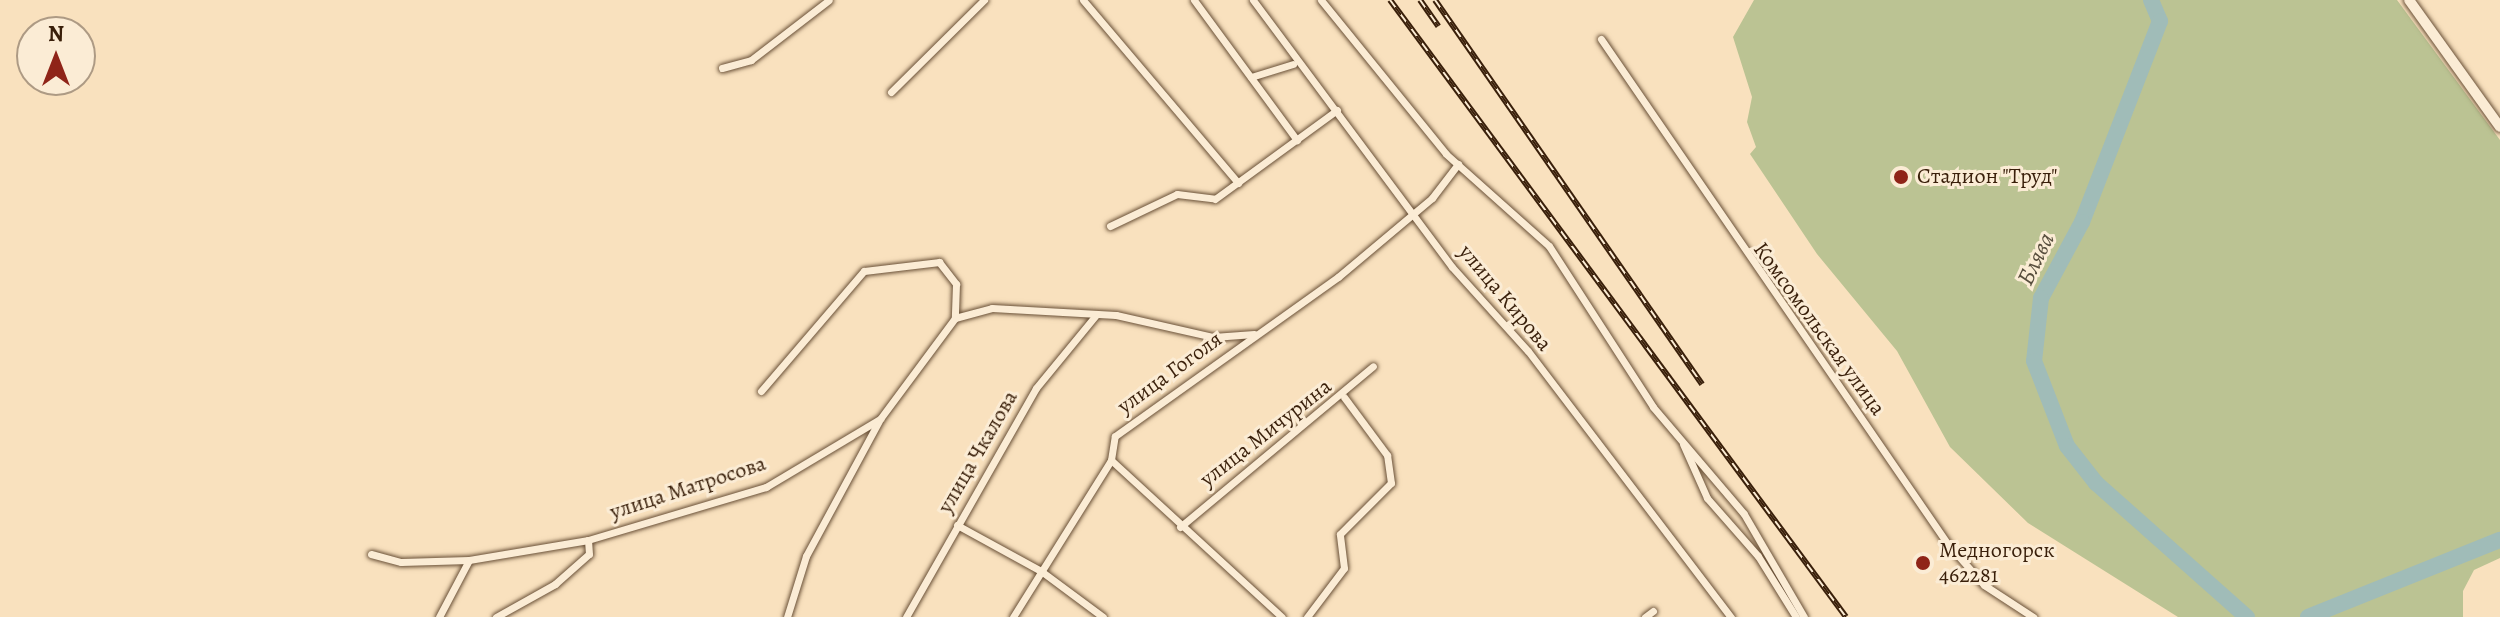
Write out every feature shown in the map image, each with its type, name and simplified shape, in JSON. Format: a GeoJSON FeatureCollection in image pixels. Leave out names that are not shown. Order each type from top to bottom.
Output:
{"type":"FeatureCollection","features":[{"type":"Feature","properties":{"kind":"street"},"geometry":{"type":"LineString","coordinates":[[722,68],[751,60],[829,0]]}},
{"type":"Feature","properties":{"kind":"street"},"geometry":{"type":"LineString","coordinates":[[891,92],[984,0]]}},
{"type":"Feature","properties":{"kind":"street"},"geometry":{"type":"LineString","coordinates":[[1083,0],[1238,183]]}},
{"type":"Feature","properties":{"kind":"street"},"geometry":{"type":"LineString","coordinates":[[1194,0],[1297,140]]}},
{"type":"Feature","properties":{"kind":"street","name":"улица Кирова"},"geometry":{"type":"LineString","coordinates":[[1253,0],[1731,617]]}},
{"type":"Feature","properties":{"kind":"street"},"geometry":{"type":"LineString","coordinates":[[1321,0],[1458,164],[1549,246],[1682,442],[1744,514],[1804,617]]}},
{"type":"Feature","properties":{"kind":"street"},"geometry":{"type":"LineString","coordinates":[[2409,0],[2500,127]]}},
{"type":"Feature","properties":{"kind":"street","name":"Комсомольская улица"},"geometry":{"type":"LineString","coordinates":[[1601,39],[1702,197],[1947,543],[1984,585],[2033,617]]}},
{"type":"Feature","properties":{"kind":"street"},"geometry":{"type":"LineString","coordinates":[[1251,77],[1293,64]]}},
{"type":"Feature","properties":{"kind":"street"},"geometry":{"type":"LineString","coordinates":[[1110,226],[1177,194],[1215,199],[1337,110]]}},
{"type":"Feature","properties":{"kind":"street","name":"улица Гоголя"},"geometry":{"type":"LineString","coordinates":[[1013,617],[1111,460],[1115,436],[1338,277],[1414,210],[1458,164]]}},
{"type":"Feature","properties":{"kind":"street"},"geometry":{"type":"LineString","coordinates":[[761,391],[864,271],[939,262],[956,284],[955,318],[1031,306],[1096,315],[1194,335],[1254,334]]}},
{"type":"Feature","properties":{"kind":"street","name":"улица Чкалова"},"geometry":{"type":"LineString","coordinates":[[906,617],[1036,388],[1096,315]]}},
{"type":"Feature","properties":{"kind":"street","name":"улица Матросова"},"geometry":{"type":"LineString","coordinates":[[787,617],[806,556],[880,419],[955,318]]}},
{"type":"Feature","properties":{"kind":"street","name":"улица Мичурина"},"geometry":{"type":"LineString","coordinates":[[1180,527],[1344,397],[1373,366]]}},
{"type":"Feature","properties":{"kind":"street"},"geometry":{"type":"LineString","coordinates":[[1307,617],[1344,568],[1340,534],[1392,475],[1344,397]]}},
{"type":"Feature","properties":{"kind":"street","name":"улица Матросова"},"geometry":{"type":"LineString","coordinates":[[371,554],[401,562],[469,560],[588,540],[766,487],[880,419]]}},
{"type":"Feature","properties":{"kind":"street"},"geometry":{"type":"LineString","coordinates":[[1682,442],[1707,498],[1758,556],[1796,617]]}},
{"type":"Feature","properties":{"kind":"street"},"geometry":{"type":"LineString","coordinates":[[1111,460],[1180,527],[1282,617]]}},
{"type":"Feature","properties":{"kind":"street"},"geometry":{"type":"LineString","coordinates":[[957,525],[1041,571],[1103,617]]}},
{"type":"Feature","properties":{"kind":"street","name":"улица Матросова"},"geometry":{"type":"LineString","coordinates":[[496,617],[555,584],[589,554],[588,540]]}},
{"type":"Feature","properties":{"kind":"street"},"geometry":{"type":"LineString","coordinates":[[439,617],[469,560]]}},
{"type":"Feature","properties":{"kind":"street"},"geometry":{"type":"LineString","coordinates":[[1645,617],[1653,611]]}},
{"type":"Feature","properties":{"kind":"green space"},"geometry":{"type":"Polygon","coordinates":[[[1754,0],[2397,0],[2500,140],[2500,558],[2474,570],[2463,591],[2463,617],[2178,617],[2028,523],[1950,447],[1897,351],[1817,254],[1750,154],[1756,147],[1747,122],[1752,97],[1733,37],[1754,0]]]}},
{"type":"Feature","properties":{"kind":"waterway","name":"Блява"},"geometry":{"type":"LineString","coordinates":[[2151,0],[2160,21],[2082,222],[2041,298],[2034,361],[2067,446],[2096,483],[2247,617]]}},
{"type":"Feature","properties":{"kind":"waterway","name":"Блява"},"geometry":{"type":"LineString","coordinates":[[2308,617],[2500,540]]}},
{"type":"Feature","properties":{"kind":"railway"},"geometry":{"type":"LineString","coordinates":[[1390,0],[1846,617]]}},
{"type":"Feature","properties":{"kind":"railway"},"geometry":{"type":"LineString","coordinates":[[1420,0],[1438,26]]}},
{"type":"Feature","properties":{"kind":"railway"},"geometry":{"type":"LineString","coordinates":[[1435,0],[1702,384]]}},
{"type":"Feature","properties":{"kind":"place","name":"Стадион \"Труд\""},"geometry":{"type":"Point","coordinates":[1901,177]}},
{"type":"Feature","properties":{"kind":"place","name":"Медногорск 462281"},"geometry":{"type":"Point","coordinates":[1923,563]}}]}
